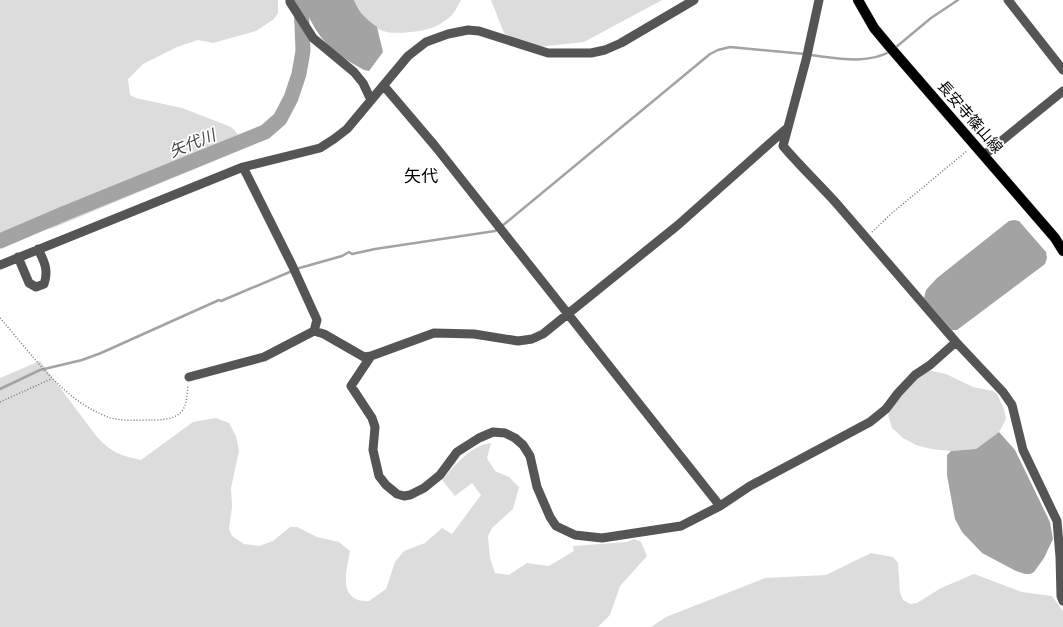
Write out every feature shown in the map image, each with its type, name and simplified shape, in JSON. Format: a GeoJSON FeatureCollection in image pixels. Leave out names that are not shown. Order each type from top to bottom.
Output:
{"type":"FeatureCollection","features":[{"type":"Feature","properties":{"kind":"main road","name":"長安寺篠山線"},"geometry":{"type":"LineString","coordinates":[[858,0],[874,28],[1056,238],[1063,251]]}},
{"type":"Feature","properties":{"kind":"street"},"geometry":{"type":"LineString","coordinates":[[290,0],[313,38],[354,72],[363,83],[371,100]]}},
{"type":"Feature","properties":{"kind":"street"},"geometry":{"type":"LineString","coordinates":[[0,264],[243,167],[320,148],[347,129],[408,56],[426,42],[448,34],[468,30],[479,31],[548,53],[591,53],[605,50],[621,43],[694,0]]}},
{"type":"Feature","properties":{"kind":"street"},"geometry":{"type":"LineString","coordinates":[[819,0],[806,60],[786,128],[783,146],[798,164],[820,185],[956,342],[1003,392],[1012,404],[1023,450],[1057,521],[1061,596],[1063,601]]}},
{"type":"Feature","properties":{"kind":"street"},"geometry":{"type":"LineString","coordinates":[[1008,0],[1063,70]]}},
{"type":"Feature","properties":{"kind":"street"},"geometry":{"type":"LineString","coordinates":[[384,86],[435,146],[720,506]]}},
{"type":"Feature","properties":{"kind":"street"},"geometry":{"type":"LineString","coordinates":[[984,155],[1063,91]]}},
{"type":"Feature","properties":{"kind":"street"},"geometry":{"type":"LineString","coordinates":[[189,377],[264,357],[314,331],[324,334],[364,357],[371,356],[434,333],[474,334],[518,341],[532,339],[543,334],[568,315],[678,225],[786,128]]}},
{"type":"Feature","properties":{"kind":"street"},"geometry":{"type":"LineString","coordinates":[[243,167],[261,207],[292,265],[317,320],[314,331]]}},
{"type":"Feature","properties":{"kind":"street"},"geometry":{"type":"LineString","coordinates":[[18,257],[29,284],[36,287],[44,284],[47,275],[38,249]]}},
{"type":"Feature","properties":{"kind":"street"},"geometry":{"type":"LineString","coordinates":[[371,356],[351,386],[372,418],[375,427],[373,450],[379,476],[386,485],[397,494],[404,496],[410,495],[424,488],[440,475],[457,452],[478,438],[493,432],[505,433],[524,445],[530,456],[537,487],[550,517],[556,526],[575,536],[602,538],[682,526],[720,506],[750,486],[870,422],[886,408],[915,375],[930,365],[956,342]]}},
{"type":"Feature","properties":{"kind":"path"},"geometry":{"type":"LineString","coordinates":[[866,238],[892,213],[974,145]]}},
{"type":"Feature","properties":{"kind":"path"},"geometry":{"type":"LineString","coordinates":[[0,318],[52,379],[68,395],[104,416],[141,421],[163,420],[176,415],[182,411],[185,405],[189,377]]}},
{"type":"Feature","properties":{"kind":"path"},"geometry":{"type":"LineString","coordinates":[[0,402],[52,379]]}},
{"type":"Feature","properties":{"kind":"shaded area"},"geometry":{"type":"Polygon","coordinates":[[[0,0],[278,0],[278,13],[274,19],[256,31],[213,43],[198,40],[177,47],[143,64],[128,79],[130,95],[136,98],[182,108],[231,127],[236,131],[239,139],[234,149],[226,156],[53,228],[0,241],[0,0]]]}},
{"type":"Feature","properties":{"kind":"shaded area"},"geometry":{"type":"Polygon","coordinates":[[[304,0],[354,0],[358,9],[363,15],[377,27],[383,52],[369,71],[364,70],[348,61],[334,51],[322,39],[305,9],[304,0]]]}},
{"type":"Feature","properties":{"kind":"shaded area"},"geometry":{"type":"Polygon","coordinates":[[[354,0],[461,0],[452,14],[440,24],[425,30],[394,33],[378,29],[369,22],[359,10],[354,0]]]}},
{"type":"Feature","properties":{"kind":"shaded area"},"geometry":{"type":"Polygon","coordinates":[[[491,0],[662,0],[584,42],[538,47],[510,37],[504,33],[491,0]]]}},
{"type":"Feature","properties":{"kind":"shaded area"},"geometry":{"type":"Polygon","coordinates":[[[1009,221],[1019,221],[1046,252],[1047,258],[1045,264],[957,330],[952,330],[924,298],[926,290],[937,278],[1009,221]]]}},
{"type":"Feature","properties":{"kind":"shaded area"},"geometry":{"type":"Polygon","coordinates":[[[40,361],[97,437],[112,450],[127,457],[141,460],[193,422],[216,418],[229,423],[236,436],[239,451],[231,488],[232,507],[229,529],[232,536],[244,544],[259,546],[273,541],[290,527],[297,527],[317,537],[339,542],[350,551],[346,577],[348,590],[356,599],[362,601],[369,601],[386,589],[395,562],[404,551],[425,543],[442,528],[452,534],[481,495],[472,483],[455,496],[442,480],[458,462],[470,452],[483,445],[491,443],[487,458],[495,471],[509,477],[519,487],[513,509],[492,528],[488,536],[490,558],[495,573],[509,575],[527,563],[549,566],[574,551],[573,546],[627,542],[634,539],[641,542],[647,556],[620,586],[610,615],[598,627],[0,627],[0,378],[40,361]]]}},
{"type":"Feature","properties":{"kind":"shaded area"},"geometry":{"type":"Polygon","coordinates":[[[927,370],[946,374],[973,387],[993,391],[997,394],[1004,409],[1006,419],[999,432],[976,449],[951,451],[931,449],[916,445],[903,438],[892,428],[888,415],[899,396],[927,370]]]}},
{"type":"Feature","properties":{"kind":"shaded area"},"geometry":{"type":"Polygon","coordinates":[[[999,432],[1015,450],[1050,522],[1053,539],[1044,558],[1034,572],[1030,574],[1016,571],[982,553],[962,532],[955,519],[947,475],[947,455],[951,451],[976,449],[999,432]]]}},
{"type":"Feature","properties":{"kind":"shaded area"},"geometry":{"type":"Polygon","coordinates":[[[871,553],[893,557],[898,563],[900,593],[903,600],[910,604],[917,603],[941,588],[974,574],[1022,592],[1052,596],[1063,611],[1063,627],[651,627],[666,617],[765,578],[826,575],[871,553]]]}},
{"type":"Feature","properties":{"kind":"waterway","name":"矢代川"},"geometry":{"type":"LineString","coordinates":[[0,241],[265,132],[280,119],[291,98],[299,74],[303,51],[301,0]]}},
{"type":"Feature","properties":{"kind":"waterway"},"geometry":{"type":"LineString","coordinates":[[895,48],[931,18],[958,0]]}},
{"type":"Feature","properties":{"kind":"waterway"},"geometry":{"type":"LineString","coordinates":[[502,226],[710,54],[730,47],[805,54]]}},
{"type":"Feature","properties":{"kind":"waterway"},"geometry":{"type":"LineString","coordinates":[[810,55],[841,59],[862,59],[872,58],[891,51]]}},
{"type":"Feature","properties":{"kind":"waterway"},"geometry":{"type":"LineString","coordinates":[[296,269],[342,256],[349,252],[352,254],[375,249],[495,231],[498,229]]}},
{"type":"Feature","properties":{"kind":"waterway"},"geometry":{"type":"LineString","coordinates":[[0,389],[40,370],[82,360],[101,353],[219,300],[221,301],[292,271]]}},
{"type":"Feature","properties":{"kind":"district","name":"矢代"},"geometry":{"type":"Point","coordinates":[421,176]}}]}
